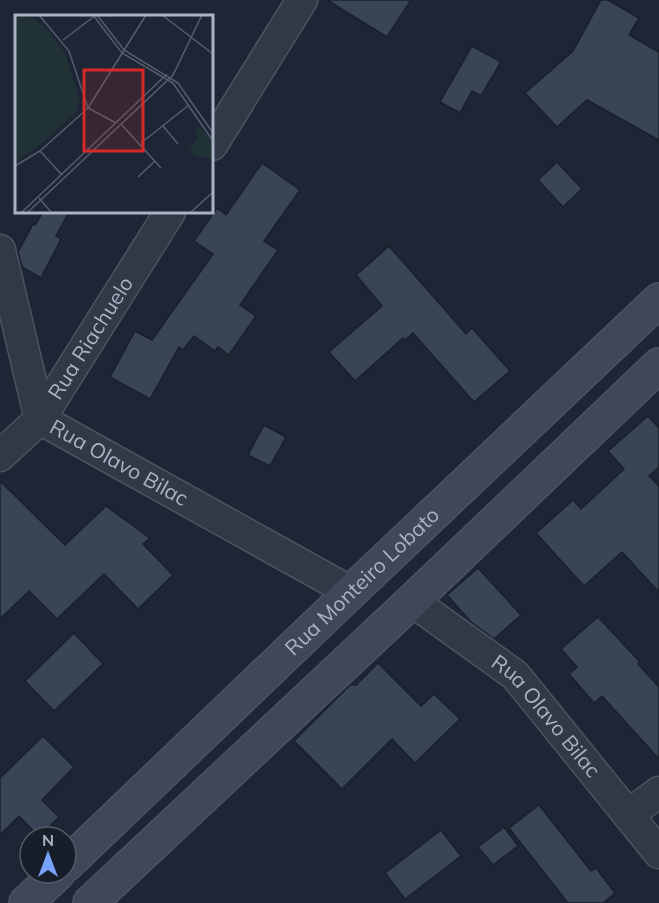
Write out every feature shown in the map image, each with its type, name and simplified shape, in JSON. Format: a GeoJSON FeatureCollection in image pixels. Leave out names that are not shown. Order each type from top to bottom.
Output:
{"type":"FeatureCollection","features":[{"type":"Feature","properties":{"kind":"street"},"geometry":{"type":"LineString","coordinates":[[213,144],[302,0]]}},
{"type":"Feature","properties":{"kind":"street","name":"Rua Riachuelo"},"geometry":{"type":"LineString","coordinates":[[0,456],[40,419],[169,213]]}},
{"type":"Feature","properties":{"kind":"street","name":"Rua Olavo Bilac"},"geometry":{"type":"LineString","coordinates":[[0,250],[40,419],[351,592]]}},
{"type":"Feature","properties":{"kind":"street","name":"Rua Monteiro Lobato"},"geometry":{"type":"LineString","coordinates":[[78,854],[659,300]]}},
{"type":"Feature","properties":{"kind":"street"},"geometry":{"type":"LineString","coordinates":[[90,903],[659,365]]}},
{"type":"Feature","properties":{"kind":"street","name":"Rua Olavo Bilac"},"geometry":{"type":"LineString","coordinates":[[412,601],[515,675],[659,853]]}},
{"type":"Feature","properties":{"kind":"street"},"geometry":{"type":"LineString","coordinates":[[627,815],[659,792]]}},
{"type":"Feature","properties":{"kind":"street"},"geometry":{"type":"LineString","coordinates":[[26,903],[45,885]]}},
{"type":"Feature","properties":{"kind":"building"},"geometry":{"type":"Polygon","coordinates":[[[327,0],[411,0],[387,37],[327,0]]]}},
{"type":"Feature","properties":{"kind":"building"},"geometry":{"type":"Polygon","coordinates":[[[601,0],[608,0],[639,18],[629,35],[659,52],[659,140],[587,100],[557,127],[525,93],[573,51],[601,0]]]}},
{"type":"Feature","properties":{"kind":"building"},"geometry":{"type":"Polygon","coordinates":[[[472,46],[501,62],[481,96],[472,91],[460,113],[440,102],[472,46]]]}},
{"type":"Feature","properties":{"kind":"building"},"geometry":{"type":"Polygon","coordinates":[[[557,162],[582,189],[563,207],[538,180],[557,162]]]}},
{"type":"Feature","properties":{"kind":"building"},"geometry":{"type":"Polygon","coordinates":[[[262,163],[300,190],[264,241],[278,250],[240,305],[256,316],[229,355],[218,347],[215,351],[194,336],[183,350],[179,347],[150,399],[110,377],[135,331],[152,340],[213,254],[194,241],[217,208],[226,215],[262,163]]]}},
{"type":"Feature","properties":{"kind":"building"},"geometry":{"type":"Polygon","coordinates":[[[42,213],[68,213],[56,236],[61,239],[41,278],[22,267],[18,252],[33,224],[35,225],[42,213]]]}},
{"type":"Feature","properties":{"kind":"building"},"geometry":{"type":"Polygon","coordinates":[[[389,246],[466,334],[472,328],[510,371],[474,402],[413,333],[405,340],[403,338],[355,381],[329,352],[382,306],[356,275],[389,246]]]}},
{"type":"Feature","properties":{"kind":"building"},"geometry":{"type":"Polygon","coordinates":[[[648,416],[659,428],[659,467],[649,476],[659,486],[659,592],[622,552],[584,586],[536,533],[573,500],[581,509],[624,469],[608,451],[648,416]]]}},
{"type":"Feature","properties":{"kind":"building"},"geometry":{"type":"Polygon","coordinates":[[[264,425],[286,437],[270,466],[248,455],[264,425]]]}},
{"type":"Feature","properties":{"kind":"building"},"geometry":{"type":"Polygon","coordinates":[[[0,481],[65,545],[106,506],[150,538],[143,544],[173,575],[138,609],[104,574],[57,619],[29,591],[0,619],[0,481]]]}},
{"type":"Feature","properties":{"kind":"building"},"geometry":{"type":"Polygon","coordinates":[[[478,568],[521,615],[494,639],[471,622],[447,595],[478,568]]]}},
{"type":"Feature","properties":{"kind":"building"},"geometry":{"type":"Polygon","coordinates":[[[598,617],[640,662],[638,664],[659,687],[659,759],[602,696],[594,703],[569,674],[577,667],[561,649],[598,617]]]}},
{"type":"Feature","properties":{"kind":"building"},"geometry":{"type":"Polygon","coordinates":[[[74,633],[103,664],[54,711],[25,681],[74,633]]]}},
{"type":"Feature","properties":{"kind":"building"},"geometry":{"type":"Polygon","coordinates":[[[378,663],[421,706],[434,694],[460,719],[415,763],[392,739],[342,789],[294,741],[350,685],[356,685],[378,663]]]}},
{"type":"Feature","properties":{"kind":"building"},"geometry":{"type":"Polygon","coordinates":[[[43,736],[74,767],[42,800],[59,817],[51,825],[28,825],[19,816],[0,835],[0,778],[43,736]]]}},
{"type":"Feature","properties":{"kind":"building"},"geometry":{"type":"Polygon","coordinates":[[[539,805],[591,871],[596,868],[615,893],[603,903],[568,903],[509,828],[539,805]]]}},
{"type":"Feature","properties":{"kind":"building"},"geometry":{"type":"Polygon","coordinates":[[[504,827],[518,846],[493,865],[478,847],[504,827]]]}},
{"type":"Feature","properties":{"kind":"building"},"geometry":{"type":"Polygon","coordinates":[[[441,830],[461,856],[405,899],[385,873],[441,830]]]}}]}
